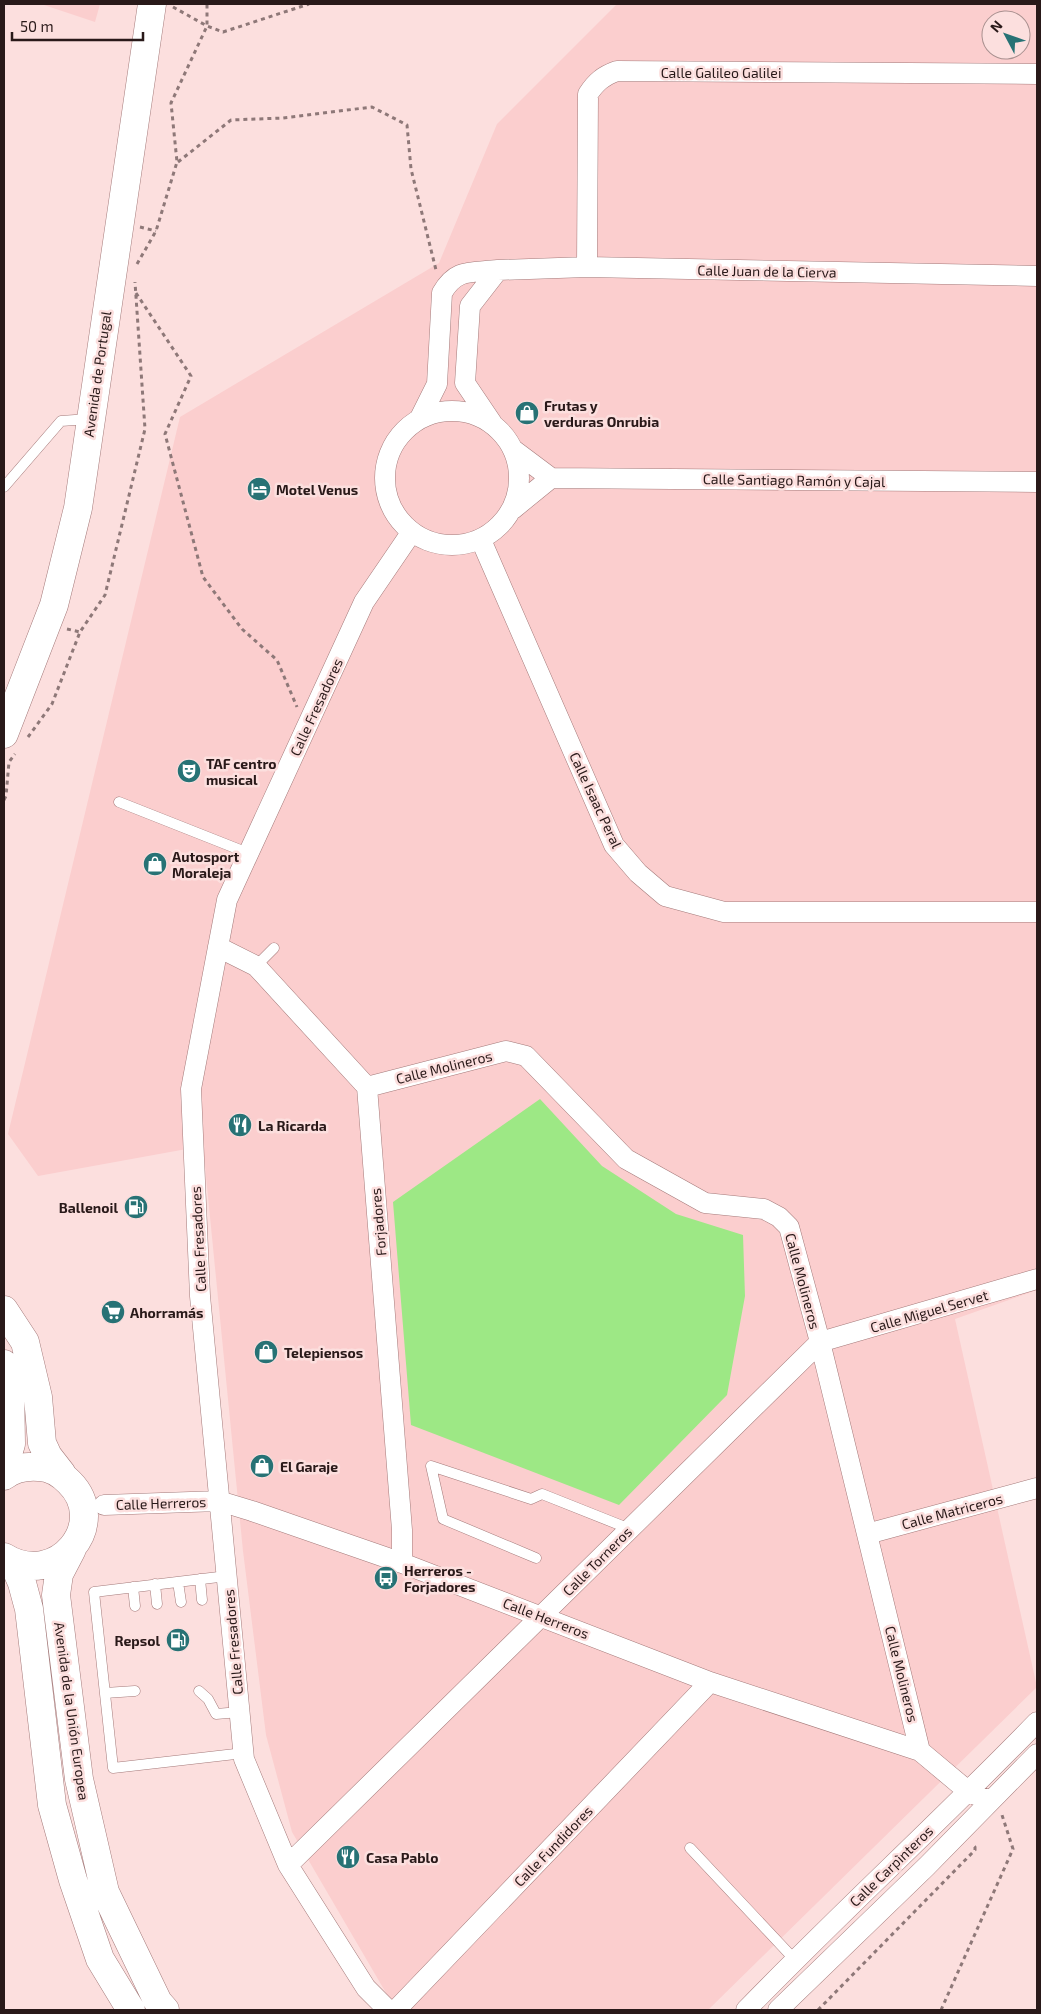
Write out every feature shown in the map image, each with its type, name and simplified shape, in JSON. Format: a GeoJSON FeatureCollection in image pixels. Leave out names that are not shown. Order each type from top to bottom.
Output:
{"type":"FeatureCollection","features":[{"type":"Feature","properties":{"kind":"main road","name":"Avenida de Portugal"},"geometry":{"type":"LineString","coordinates":[[16,741],[54,606],[78,508],[152,4]]}},
{"type":"Feature","properties":{"kind":"main road"},"geometry":{"type":"LineString","coordinates":[[4,1310],[25,1342],[38,1397],[42,1443],[48,1456],[82,1502],[84,1517],[76,1541],[62,1557],[44,1565],[26,1566],[8,1559]]}},
{"type":"Feature","properties":{"kind":"main road"},"geometry":{"type":"LineString","coordinates":[[4,1364],[10,1380],[11,1444],[4,1468]]}},
{"type":"Feature","properties":{"kind":"main road"},"geometry":{"type":"LineString","coordinates":[[4,1476],[9,1472],[27,1466],[45,1467],[68,1481]]}},
{"type":"Feature","properties":{"kind":"main road","name":"Avenida de la Unión Europea"},"geometry":{"type":"LineString","coordinates":[[76,1541],[59,1574],[56,1596],[79,1779],[106,1892],[158,2002],[164,2010]]}},
{"type":"Feature","properties":{"kind":"main road","name":"Avenida de la Unión Europea"},"geometry":{"type":"LineString","coordinates":[[8,1559],[22,1583],[29,1608],[52,1805],[73,1880],[100,1959],[130,2010]]}},
{"type":"Feature","properties":{"kind":"street","name":"Calle Galileo Galilei"},"geometry":{"type":"LineString","coordinates":[[587,268],[588,94],[596,83],[605,76],[617,71],[1037,74]]}},
{"type":"Feature","properties":{"kind":"street","name":"Calle Juan de la Cierva"},"geometry":{"type":"LineString","coordinates":[[498,270],[587,268],[1037,276]]}},
{"type":"Feature","properties":{"kind":"street"},"geometry":{"type":"LineString","coordinates":[[498,270],[470,306],[465,383],[492,423],[515,450],[551,478],[513,508],[481,540],[444,546],[411,533],[391,509],[384,478],[392,447],[420,418],[437,384],[442,293],[449,282],[457,275],[498,270]]}},
{"type":"Feature","properties":{"kind":"street"},"geometry":{"type":"LineString","coordinates":[[420,418],[454,410],[492,423]]}},
{"type":"Feature","properties":{"kind":"street"},"geometry":{"type":"LineString","coordinates":[[513,508],[521,478],[515,450]]}},
{"type":"Feature","properties":{"kind":"street","name":"Calle Santiago Ramón y Cajal"},"geometry":{"type":"LineString","coordinates":[[551,478],[1037,482]]}},
{"type":"Feature","properties":{"kind":"street","name":"Calle Fresadores"},"geometry":{"type":"LineString","coordinates":[[388,2010],[366,1988],[288,1866],[244,1759],[200,1296],[191,1089],[227,900],[364,602],[411,533]]}},
{"type":"Feature","properties":{"kind":"street","name":"Calle Isaac Peral"},"geometry":{"type":"LineString","coordinates":[[481,540],[614,845],[638,872],[665,896],[724,912],[1037,912]]}},
{"type":"Feature","properties":{"kind":"street"},"geometry":{"type":"LineString","coordinates":[[218,947],[256,966],[367,1087]]}},
{"type":"Feature","properties":{"kind":"street","name":"Calle Molineros"},"geometry":{"type":"LineString","coordinates":[[367,1087],[506,1051],[526,1056],[626,1159],[705,1203],[764,1209],[779,1217],[789,1228],[820,1342],[920,1751]]}},
{"type":"Feature","properties":{"kind":"street","name":"Forjadores"},"geometry":{"type":"LineString","coordinates":[[367,1087],[402,1530],[402,1563]]}},
{"type":"Feature","properties":{"kind":"street","name":"Calle Miguel Servet"},"geometry":{"type":"LineString","coordinates":[[820,1342],[1037,1279]]}},
{"type":"Feature","properties":{"kind":"street","name":"Calle Torneros"},"geometry":{"type":"LineString","coordinates":[[288,1866],[820,1342]]}},
{"type":"Feature","properties":{"kind":"street"},"geometry":{"type":"LineString","coordinates":[[68,1481],[104,1505],[76,1541]]}},
{"type":"Feature","properties":{"kind":"street","name":"Calle Matriceros"},"geometry":{"type":"LineString","coordinates":[[867,1534],[1037,1488]]}},
{"type":"Feature","properties":{"kind":"street","name":"Calle Herreros"},"geometry":{"type":"LineString","coordinates":[[104,1505],[219,1501],[402,1563],[710,1682],[920,1751],[969,1792],[990,1801]]}},
{"type":"Feature","properties":{"kind":"street","name":"Calle Fundidores"},"geometry":{"type":"LineString","coordinates":[[396,2010],[710,1682]]}},
{"type":"Feature","properties":{"kind":"street","name":"Calle Carpìnteros"},"geometry":{"type":"LineString","coordinates":[[746,2010],[795,1960],[969,1792],[1037,1722]]}},
{"type":"Feature","properties":{"kind":"street","name":"Calle Carpìnteros"},"geometry":{"type":"LineString","coordinates":[[778,2010],[927,1866],[1037,1754]]}},
{"type":"Feature","properties":{"kind":"lane"},"geometry":{"type":"LineString","coordinates":[[4,487],[61,420],[92,419]]}},
{"type":"Feature","properties":{"kind":"lane"},"geometry":{"type":"LineString","coordinates":[[119,802],[248,852]]}},
{"type":"Feature","properties":{"kind":"lane"},"geometry":{"type":"LineString","coordinates":[[256,966],[274,948]]}},
{"type":"Feature","properties":{"kind":"lane"},"geometry":{"type":"LineString","coordinates":[[536,1558],[443,1518],[431,1466],[531,1499],[542,1494],[630,1529]]}},
{"type":"Feature","properties":{"kind":"lane"},"geometry":{"type":"LineString","coordinates":[[227,1576],[94,1592],[113,1768],[244,1753]]}},
{"type":"Feature","properties":{"kind":"lane"},"geometry":{"type":"LineString","coordinates":[[200,1580],[202,1600]]}},
{"type":"Feature","properties":{"kind":"lane"},"geometry":{"type":"LineString","coordinates":[[178,1582],[180,1602]]}},
{"type":"Feature","properties":{"kind":"lane"},"geometry":{"type":"LineString","coordinates":[[155,1584],[158,1604]]}},
{"type":"Feature","properties":{"kind":"lane"},"geometry":{"type":"LineString","coordinates":[[133,1587],[135,1606]]}},
{"type":"Feature","properties":{"kind":"lane"},"geometry":{"type":"LineString","coordinates":[[105,1693],[135,1691]]}},
{"type":"Feature","properties":{"kind":"lane"},"geometry":{"type":"LineString","coordinates":[[199,1692],[210,1695],[216,1714],[240,1712]]}},
{"type":"Feature","properties":{"kind":"lane"},"geometry":{"type":"LineString","coordinates":[[690,1848],[795,1960]]}},
{"type":"Feature","properties":{"kind":"path"},"geometry":{"type":"LineString","coordinates":[[168,4],[207,26],[223,32],[308,4]]}},
{"type":"Feature","properties":{"kind":"path"},"geometry":{"type":"LineString","coordinates":[[134,269],[156,231],[177,162],[171,103],[207,26],[207,4]]}},
{"type":"Feature","properties":{"kind":"path"},"geometry":{"type":"LineString","coordinates":[[177,162],[232,120],[283,118],[372,107],[407,125],[411,169],[442,293]]}},
{"type":"Feature","properties":{"kind":"path"},"geometry":{"type":"LineString","coordinates":[[4,800],[9,762],[16,741],[52,704],[80,632],[105,595],[145,429],[135,277]]}},
{"type":"Feature","properties":{"kind":"path"},"geometry":{"type":"LineString","coordinates":[[136,292],[191,376],[165,434],[203,577],[242,629],[277,660],[306,728]]}},
{"type":"Feature","properties":{"kind":"path"},"geometry":{"type":"LineString","coordinates":[[941,2010],[1013,1849],[1000,1808],[990,1801]]}},
{"type":"Feature","properties":{"kind":"shaded area"},"geometry":{"type":"Polygon","coordinates":[[[41,4],[100,4],[95,22],[41,4]]]}},
{"type":"Feature","properties":{"kind":"shaded area"},"geometry":{"type":"Polygon","coordinates":[[[617,4],[1037,4],[1037,1290],[955,1319],[1037,1687],[708,2010],[396,2010],[292,1832],[266,1735],[243,1551],[203,1146],[38,1176],[8,1134],[180,417],[439,263],[497,124],[617,4]]]}},
{"type":"Feature","properties":{"kind":"green space"},"geometry":{"type":"Polygon","coordinates":[[[540,1099],[602,1166],[676,1214],[743,1235],[745,1296],[727,1395],[619,1505],[411,1425],[393,1202],[540,1099]]]}},
{"type":"Feature","properties":{"kind":"place","name":"Frutas y verduras Onrubia"},"geometry":{"type":"Point","coordinates":[527,413]}},
{"type":"Feature","properties":{"kind":"place","name":"Motel Venus"},"geometry":{"type":"Point","coordinates":[259,489]}},
{"type":"Feature","properties":{"kind":"place","name":"TAF centro musical"},"geometry":{"type":"Point","coordinates":[189,771]}},
{"type":"Feature","properties":{"kind":"place","name":"Autosport Moraleja"},"geometry":{"type":"Point","coordinates":[155,864]}},
{"type":"Feature","properties":{"kind":"place","name":"La Ricarda"},"geometry":{"type":"Point","coordinates":[240,1125]}},
{"type":"Feature","properties":{"kind":"place","name":"Ballenoil"},"geometry":{"type":"Point","coordinates":[136,1207]}},
{"type":"Feature","properties":{"kind":"place","name":"Ahorramás"},"geometry":{"type":"Point","coordinates":[113,1312]}},
{"type":"Feature","properties":{"kind":"place","name":"Telepiensos"},"geometry":{"type":"Point","coordinates":[266,1352]}},
{"type":"Feature","properties":{"kind":"place","name":"El Garaje"},"geometry":{"type":"Point","coordinates":[262,1466]}},
{"type":"Feature","properties":{"kind":"place","name":"Herreros - Forjadores"},"geometry":{"type":"Point","coordinates":[386,1578]}},
{"type":"Feature","properties":{"kind":"place","name":"Repsol"},"geometry":{"type":"Point","coordinates":[178,1640]}},
{"type":"Feature","properties":{"kind":"place","name":"Casa Pablo"},"geometry":{"type":"Point","coordinates":[348,1857]}}]}
